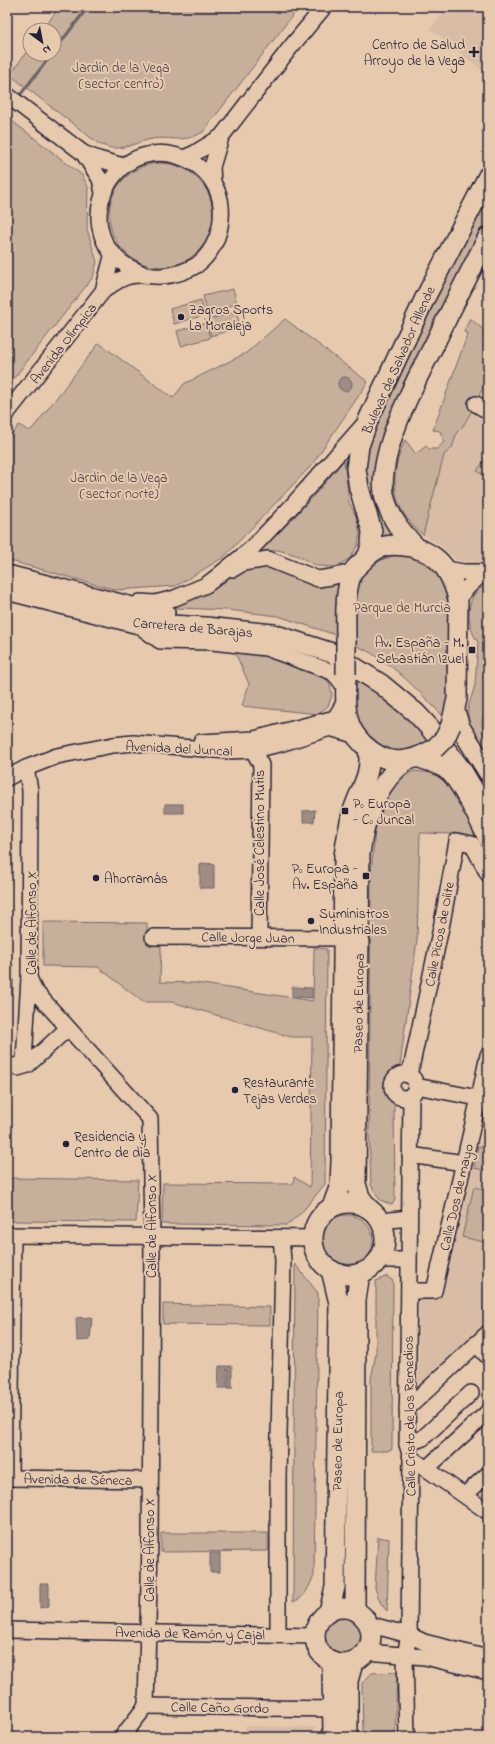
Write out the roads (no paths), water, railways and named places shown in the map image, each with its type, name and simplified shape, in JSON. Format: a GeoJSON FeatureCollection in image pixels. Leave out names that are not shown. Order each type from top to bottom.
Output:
{"type":"FeatureCollection","features":[{"type":"Feature","properties":{"kind":"main road","name":"Bulevar de Salvador Allende"},"geometry":{"type":"LineString","coordinates":[[368,555],[371,545],[372,532],[359,488],[356,469],[359,446],[369,418],[425,298],[488,176]]}},
{"type":"Feature","properties":{"kind":"main road","name":"Bulevar de Salvador Allende"},"geometry":{"type":"LineString","coordinates":[[418,549],[396,525],[386,502],[384,486],[385,466],[407,401],[485,243]]}},
{"type":"Feature","properties":{"kind":"main road"},"geometry":{"type":"LineString","coordinates":[[488,772],[453,718],[458,599],[454,583],[446,569],[434,556],[418,549],[394,544],[379,548],[368,555],[352,572],[337,645],[346,688],[348,718],[354,735],[368,749],[380,757],[391,761],[420,756],[438,764],[450,772],[474,810],[488,838]]}},
{"type":"Feature","properties":{"kind":"main road","name":"Carretera de Barajas"},"geometry":{"type":"LineString","coordinates":[[7,575],[88,597],[144,610],[249,618],[337,645]]}},
{"type":"Feature","properties":{"kind":"main road","name":"Carretera de Barajas"},"geometry":{"type":"LineString","coordinates":[[7,590],[135,623],[206,627],[273,634],[337,645]]}},
{"type":"Feature","properties":{"kind":"main road"},"geometry":{"type":"LineString","coordinates":[[337,645],[388,676],[422,704],[458,746],[488,791]]}},
{"type":"Feature","properties":{"kind":"main road"},"geometry":{"type":"LineString","coordinates":[[337,645],[416,713],[430,728],[463,772],[488,814]]}},
{"type":"Feature","properties":{"kind":"main road","name":"Paseo de Europa"},"geometry":{"type":"LineString","coordinates":[[375,1215],[360,1197],[356,1184],[360,854],[362,837],[368,815],[381,787],[396,768],[420,756],[445,738],[453,718]]}},
{"type":"Feature","properties":{"kind":"main road","name":"Paseo de Europa"},"geometry":{"type":"LineString","coordinates":[[332,1207],[340,1185],[341,1161],[344,856],[352,813],[367,779],[370,760],[368,749]]}},
{"type":"Feature","properties":{"kind":"main road"},"geometry":{"type":"LineString","coordinates":[[350,1203],[358,1204],[375,1215],[385,1232],[385,1241],[378,1260],[360,1273],[349,1275],[331,1270],[321,1261],[316,1253],[313,1238],[315,1228],[320,1217],[332,1207],[350,1203]]}},
{"type":"Feature","properties":{"kind":"main road","name":"Paseo de Europa"},"geometry":{"type":"LineString","coordinates":[[329,1612],[335,1587],[339,1303],[331,1270]]}},
{"type":"Feature","properties":{"kind":"main road","name":"Paseo de Europa"},"geometry":{"type":"LineString","coordinates":[[355,1610],[356,1300],[360,1273]]}},
{"type":"Feature","properties":{"kind":"main road"},"geometry":{"type":"LineString","coordinates":[[348,1737],[348,1681],[371,1639],[368,1624],[355,1610],[344,1607],[329,1612],[318,1625],[316,1636],[319,1650],[324,1657],[332,1663],[342,1665],[360,1658]]}},
{"type":"Feature","properties":{"kind":"main road"},"geometry":{"type":"LineString","coordinates":[[332,1663],[333,1737]]}},
{"type":"Feature","properties":{"kind":"street"},"geometry":{"type":"LineString","coordinates":[[290,48],[317,7]]}},
{"type":"Feature","properties":{"kind":"street"},"geometry":{"type":"LineString","coordinates":[[184,158],[221,137],[324,7]]}},
{"type":"Feature","properties":{"kind":"street"},"geometry":{"type":"LineString","coordinates":[[7,95],[83,153],[124,166]]}},
{"type":"Feature","properties":{"kind":"street"},"geometry":{"type":"LineString","coordinates":[[213,182],[212,167],[221,137]]}},
{"type":"Feature","properties":{"kind":"street"},"geometry":{"type":"LineString","coordinates":[[83,153],[100,179],[103,192]]}},
{"type":"Feature","properties":{"kind":"street"},"geometry":{"type":"LineString","coordinates":[[154,154],[170,154],[184,158],[201,167],[213,182],[220,199],[222,217],[219,236],[210,252],[197,265],[180,273],[162,276],[143,274],[126,266],[113,254],[105,241],[100,226],[99,211],[103,192],[112,178],[124,166],[138,158],[154,154]]}},
{"type":"Feature","properties":{"kind":"street","name":"Avenida Olímpica"},"geometry":{"type":"LineString","coordinates":[[103,291],[113,254]]}},
{"type":"Feature","properties":{"kind":"street","name":"Avenida Olímpica"},"geometry":{"type":"LineString","coordinates":[[7,413],[103,291],[115,282],[128,276],[143,274]]}},
{"type":"Feature","properties":{"kind":"street"},"geometry":{"type":"LineString","coordinates":[[88,597],[155,603],[176,598],[206,585],[252,548],[290,508],[369,418]]}},
{"type":"Feature","properties":{"kind":"street"},"geometry":{"type":"LineString","coordinates":[[214,578],[243,563],[268,559],[318,578],[331,578],[352,572]]}},
{"type":"Feature","properties":{"kind":"street"},"geometry":{"type":"LineString","coordinates":[[446,569],[463,572],[486,572]]}},
{"type":"Feature","properties":{"kind":"street"},"geometry":{"type":"LineString","coordinates":[[458,599],[469,586],[486,572]]}},
{"type":"Feature","properties":{"kind":"street"},"geometry":{"type":"LineString","coordinates":[[135,623],[160,641],[212,642],[266,648],[332,672],[346,688]]}},
{"type":"Feature","properties":{"kind":"street","name":"Avenida del Juncal"},"geometry":{"type":"LineString","coordinates":[[7,767],[56,746],[110,737],[135,735],[203,742],[254,739],[335,718],[346,688]]}},
{"type":"Feature","properties":{"kind":"street","name":"Avenida del Juncal"},"geometry":{"type":"LineString","coordinates":[[7,778],[26,768],[57,756],[126,744],[156,745],[209,751],[253,750],[280,744],[330,728],[354,735]]}},
{"type":"Feature","properties":{"kind":"street","name":"Calle José Celestino Mutis"},"geometry":{"type":"LineString","coordinates":[[253,750],[261,765],[259,937]]}},
{"type":"Feature","properties":{"kind":"street","name":"Calle de Alfonso X"},"geometry":{"type":"LineString","coordinates":[[26,768],[30,790],[29,978],[34,990],[150,1120],[152,1237],[149,1633],[146,1706]]}},
{"type":"Feature","properties":{"kind":"street","name":"Calle Picos de Olite"},"geometry":{"type":"LineString","coordinates":[[412,1085],[412,1064],[442,924],[457,841],[472,844],[488,874]]}},
{"type":"Feature","properties":{"kind":"street","name":"Calle Jorge Juan"},"geometry":{"type":"LineString","coordinates":[[154,937],[342,938]]}},
{"type":"Feature","properties":{"kind":"street"},"geometry":{"type":"LineString","coordinates":[[7,1068],[18,1065],[24,1061],[29,978]]}},
{"type":"Feature","properties":{"kind":"street"},"geometry":{"type":"LineString","coordinates":[[7,1068],[18,1068],[28,1065],[68,1028]]}},
{"type":"Feature","properties":{"kind":"street","name":"Calle Dos de mayo"},"geometry":{"type":"LineString","coordinates":[[409,1291],[434,1291],[464,1163],[484,1099],[488,1055]]}},
{"type":"Feature","properties":{"kind":"street"},"geometry":{"type":"LineString","coordinates":[[412,1085],[484,1099]]}},
{"type":"Feature","properties":{"kind":"street","name":"Calle Cristo de los Remedios"},"geometry":{"type":"LineString","coordinates":[[407,1737],[405,1656],[409,1635],[407,1409],[409,1291],[408,1260],[412,1085]]}},
{"type":"Feature","properties":{"kind":"street"},"geometry":{"type":"LineString","coordinates":[[410,1155],[464,1163]]}},
{"type":"Feature","properties":{"kind":"street"},"geometry":{"type":"LineString","coordinates":[[375,1215],[409,1218]]}},
{"type":"Feature","properties":{"kind":"street"},"geometry":{"type":"LineString","coordinates":[[8,1478],[10,1235],[313,1238]]}},
{"type":"Feature","properties":{"kind":"street"},"geometry":{"type":"LineString","coordinates":[[278,1635],[278,1478],[283,1267],[281,1238]]}},
{"type":"Feature","properties":{"kind":"street"},"geometry":{"type":"LineString","coordinates":[[378,1260],[408,1260]]}},
{"type":"Feature","properties":{"kind":"street"},"geometry":{"type":"LineString","coordinates":[[407,1409],[488,1333]]}},
{"type":"Feature","properties":{"kind":"street"},"geometry":{"type":"LineString","coordinates":[[476,1344],[488,1357]]}},
{"type":"Feature","properties":{"kind":"street"},"geometry":{"type":"LineString","coordinates":[[471,1393],[408,1451],[427,1468],[488,1512]]}},
{"type":"Feature","properties":{"kind":"street"},"geometry":{"type":"LineString","coordinates":[[427,1468],[488,1412]]}},
{"type":"Feature","properties":{"kind":"street"},"geometry":{"type":"LineString","coordinates":[[465,1494],[488,1474]]}},
{"type":"Feature","properties":{"kind":"street","name":"Avenida de Séneca"},"geometry":{"type":"LineString","coordinates":[[8,1478],[150,1480]]}},
{"type":"Feature","properties":{"kind":"street"},"geometry":{"type":"LineString","coordinates":[[368,1624],[409,1635],[424,1642],[488,1658]]}},
{"type":"Feature","properties":{"kind":"street","name":"Avenida de Ramón y Cajal"},"geometry":{"type":"LineString","coordinates":[[7,1630],[316,1636]]}},
{"type":"Feature","properties":{"kind":"street"},"geometry":{"type":"LineString","coordinates":[[360,1658],[405,1656],[425,1657],[488,1672]]}},
{"type":"Feature","properties":{"kind":"street"},"geometry":{"type":"LineString","coordinates":[[122,1737],[146,1706]]}},
{"type":"Feature","properties":{"kind":"street","name":"Calle Caño Gordo"},"geometry":{"type":"LineString","coordinates":[[146,1706],[333,1710]]}},
{"type":"Feature","properties":{"kind":"waterway"},"geometry":{"type":"LineString","coordinates":[[62,41],[88,7]]}},
{"type":"Feature","properties":{"kind":"waterway"},"geometry":{"type":"LineString","coordinates":[[17,99],[46,62]]}},
{"type":"Feature","properties":{"kind":"waterway"},"geometry":{"type":"LineString","coordinates":[[7,112],[13,105]]}},
{"type":"Feature","properties":{"kind":"place","name":"Centro de Salud Arroyo de la Vega"},"geometry":{"type":"Point","coordinates":[474,52]}},
{"type":"Feature","properties":{"kind":"place","name":"Zagros Sports La Moraleja"},"geometry":{"type":"Point","coordinates":[181,317]}},
{"type":"Feature","properties":{"kind":"place","name":"Av. España - M. Sebastián Izuel"},"geometry":{"type":"Point","coordinates":[472,650]}},
{"type":"Feature","properties":{"kind":"place","name":"Pº Europa - Cº Juncal"},"geometry":{"type":"Point","coordinates":[345,811]}},
{"type":"Feature","properties":{"kind":"place","name":"Pº Europa - Av. España"},"geometry":{"type":"Point","coordinates":[366,876]}},
{"type":"Feature","properties":{"kind":"place","name":"Ahorramás"},"geometry":{"type":"Point","coordinates":[96,878]}},
{"type":"Feature","properties":{"kind":"place","name":"Suministros Industriales"},"geometry":{"type":"Point","coordinates":[311,921]}},
{"type":"Feature","properties":{"kind":"place","name":"Restaurante Tejas Verdes"},"geometry":{"type":"Point","coordinates":[235,1090]}},
{"type":"Feature","properties":{"kind":"place","name":"Residencia y Centro de dia"},"geometry":{"type":"Point","coordinates":[66,1144]}},
{"type":"Feature","properties":{"kind":"park label","name":"Jardín de la Vega (sector centro)"},"geometry":{"type":"Point","coordinates":[121,76]}},
{"type":"Feature","properties":{"kind":"park label","name":"Jardín de la Vega (sector norte)"},"geometry":{"type":"Point","coordinates":[119,486]}},
{"type":"Feature","properties":{"kind":"park label","name":"Parque de Murcia"},"geometry":{"type":"Point","coordinates":[402,607]}}]}
